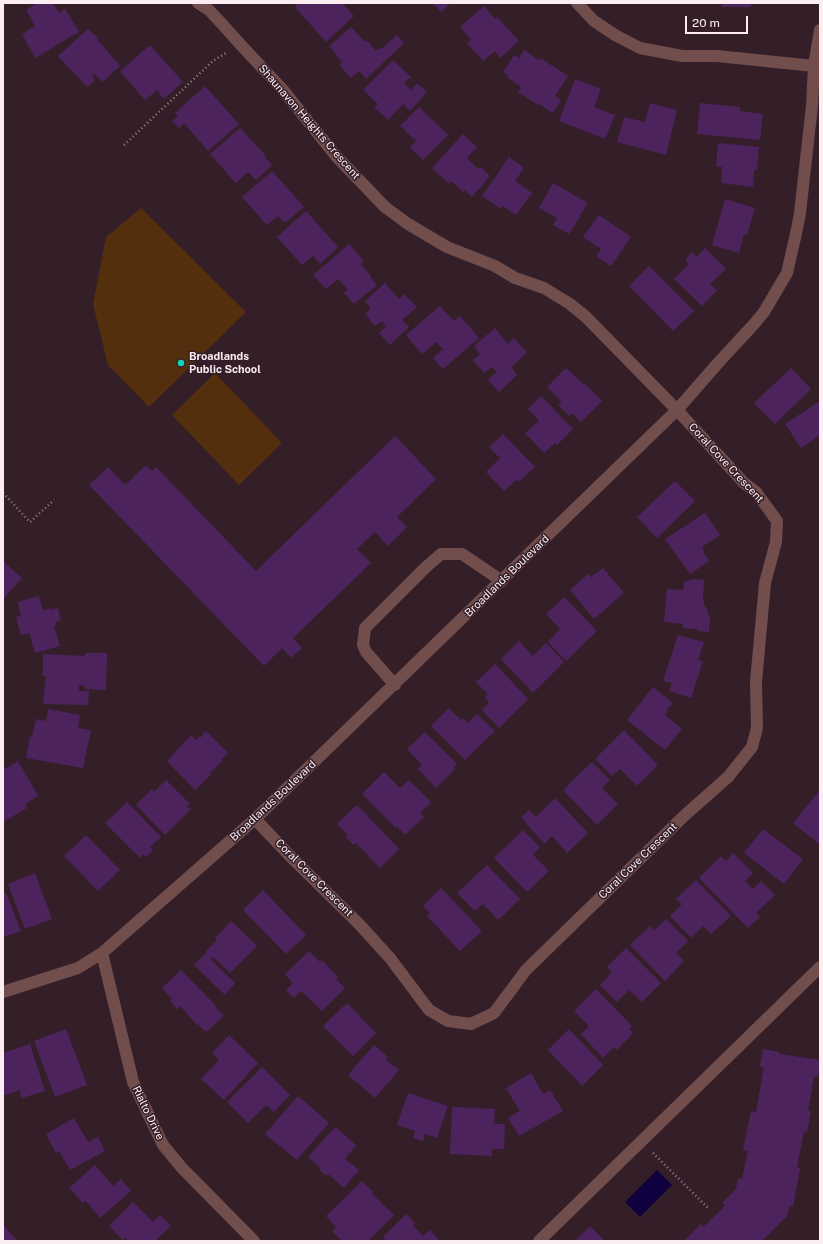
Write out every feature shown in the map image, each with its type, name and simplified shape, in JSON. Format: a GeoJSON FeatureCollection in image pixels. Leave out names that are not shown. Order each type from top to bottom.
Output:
{"type":"FeatureCollection","features":[{"type":"Feature","properties":{"kind":"street","name":"Shaunavon Heights Crescent"},"geometry":{"type":"LineString","coordinates":[[198,3],[209,10],[283,90],[336,156],[385,207],[408,224],[447,247],[495,266],[515,278],[544,288],[570,304],[586,317],[677,410]]}},
{"type":"Feature","properties":{"kind":"street"},"geometry":{"type":"LineString","coordinates":[[577,3],[594,21],[640,48],[682,56],[717,56],[814,66]]}},
{"type":"Feature","properties":{"kind":"street","name":"Broadlands Boulevard"},"geometry":{"type":"LineString","coordinates":[[3,992],[78,968],[102,953],[255,819],[395,685],[677,410],[718,362],[755,323],[764,312],[787,273],[800,213],[812,106],[814,66],[820,30]]}},
{"type":"Feature","properties":{"kind":"street","name":"Coral Cove Crescent"},"geometry":{"type":"LineString","coordinates":[[255,819],[364,929],[390,958],[429,1010],[448,1021],[471,1024],[494,1014],[526,970],[684,816],[728,777],[752,747],[757,728],[756,682],[764,583],[776,542],[777,521],[756,492],[744,483],[677,410]]}},
{"type":"Feature","properties":{"kind":"street"},"geometry":{"type":"LineString","coordinates":[[395,685],[366,652],[363,645],[365,628],[426,566],[441,554],[462,554],[502,580]]}},
{"type":"Feature","properties":{"kind":"street","name":"Rialto Drive"},"geometry":{"type":"LineString","coordinates":[[102,953],[133,1082],[163,1145],[182,1168],[254,1241]]}},
{"type":"Feature","properties":{"kind":"street"},"geometry":{"type":"LineString","coordinates":[[539,1241],[820,967]]}},
{"type":"Feature","properties":{"kind":"path"},"geometry":{"type":"LineString","coordinates":[[124,145],[213,61],[240,44]]}},
{"type":"Feature","properties":{"kind":"path"},"geometry":{"type":"LineString","coordinates":[[3,493],[30,522],[54,500]]}},
{"type":"Feature","properties":{"kind":"path"},"geometry":{"type":"LineString","coordinates":[[641,1142],[708,1208]]}},
{"type":"Feature","properties":{"kind":"shaded area"},"geometry":{"type":"Polygon","coordinates":[[[141,208],[246,312],[149,407],[108,365],[93,304],[106,237],[141,208]]]}},
{"type":"Feature","properties":{"kind":"shaded area"},"geometry":{"type":"Polygon","coordinates":[[[215,373],[282,443],[239,485],[172,415],[215,373]]]}},
{"type":"Feature","properties":{"kind":"shaded area"},"geometry":{"type":"Polygon","coordinates":[[[657,1170],[672,1185],[640,1217],[625,1202],[657,1170]]]}},
{"type":"Feature","properties":{"kind":"building"},"geometry":{"type":"Polygon","coordinates":[[[37,3],[53,3],[59,13],[65,9],[79,32],[35,58],[22,34],[35,26],[26,10],[37,3]]]}},
{"type":"Feature","properties":{"kind":"building"},"geometry":{"type":"Polygon","coordinates":[[[299,3],[342,3],[354,16],[326,42],[295,7],[299,3]]]}},
{"type":"Feature","properties":{"kind":"building"},"geometry":{"type":"Polygon","coordinates":[[[433,3],[451,3],[441,12],[433,3]]]}},
{"type":"Feature","properties":{"kind":"building"},"geometry":{"type":"Polygon","coordinates":[[[722,3],[751,3],[751,7],[722,7],[722,3]]]}},
{"type":"Feature","properties":{"kind":"building"},"geometry":{"type":"Polygon","coordinates":[[[484,6],[495,19],[497,17],[519,41],[500,58],[495,51],[483,61],[467,43],[471,40],[460,27],[484,6]]]}},
{"type":"Feature","properties":{"kind":"building"},"geometry":{"type":"Polygon","coordinates":[[[351,27],[365,42],[367,40],[376,51],[379,48],[381,49],[397,35],[404,43],[366,79],[359,71],[351,78],[339,65],[342,62],[329,46],[351,27]]]}},
{"type":"Feature","properties":{"kind":"building"},"geometry":{"type":"Polygon","coordinates":[[[88,29],[98,38],[97,39],[120,66],[102,82],[95,74],[92,77],[95,80],[87,87],[58,56],[88,29]]]}},
{"type":"Feature","properties":{"kind":"building"},"geometry":{"type":"Polygon","coordinates":[[[150,45],[183,82],[164,99],[157,90],[145,100],[120,71],[150,45]]]}},
{"type":"Feature","properties":{"kind":"building"},"geometry":{"type":"Polygon","coordinates":[[[524,50],[539,60],[540,58],[568,76],[555,96],[561,100],[553,113],[518,92],[521,87],[507,77],[508,75],[503,72],[514,55],[519,58],[524,50]]]}},
{"type":"Feature","properties":{"kind":"building"},"geometry":{"type":"Polygon","coordinates":[[[393,60],[411,77],[404,83],[411,90],[417,83],[427,92],[410,111],[403,104],[388,120],[374,107],[378,104],[363,90],[393,60]]]}},
{"type":"Feature","properties":{"kind":"building"},"geometry":{"type":"Polygon","coordinates":[[[575,79],[601,89],[594,107],[615,115],[605,139],[559,121],[575,79]]]}},
{"type":"Feature","properties":{"kind":"building"},"geometry":{"type":"Polygon","coordinates":[[[205,86],[239,124],[208,151],[184,123],[179,128],[172,121],[178,116],[175,113],[205,86]]]}},
{"type":"Feature","properties":{"kind":"building"},"geometry":{"type":"Polygon","coordinates":[[[650,103],[677,110],[666,155],[617,142],[624,117],[645,122],[650,103]]]}},
{"type":"Feature","properties":{"kind":"building"},"geometry":{"type":"Polygon","coordinates":[[[700,103],[740,107],[740,111],[763,114],[760,140],[697,134],[700,103]]]}},
{"type":"Feature","properties":{"kind":"building"},"geometry":{"type":"Polygon","coordinates":[[[419,107],[448,135],[423,160],[410,147],[416,141],[400,126],[419,107]]]}},
{"type":"Feature","properties":{"kind":"building"},"geometry":{"type":"Polygon","coordinates":[[[240,128],[266,156],[265,157],[272,165],[256,180],[248,172],[236,183],[210,154],[240,128]]]}},
{"type":"Feature","properties":{"kind":"building"},"geometry":{"type":"Polygon","coordinates":[[[463,134],[477,147],[467,158],[478,169],[481,167],[490,176],[472,197],[465,190],[463,192],[451,181],[449,184],[432,168],[463,134]]]}},
{"type":"Feature","properties":{"kind":"building"},"geometry":{"type":"Polygon","coordinates":[[[718,143],[759,147],[757,170],[754,170],[753,187],[721,183],[722,167],[716,166],[718,143]]]}},
{"type":"Feature","properties":{"kind":"building"},"geometry":{"type":"Polygon","coordinates":[[[509,157],[524,168],[515,181],[532,193],[516,215],[503,206],[501,209],[482,196],[509,157]]]}},
{"type":"Feature","properties":{"kind":"building"},"geometry":{"type":"Polygon","coordinates":[[[272,171],[304,207],[285,223],[278,216],[267,225],[242,197],[272,171]]]}},
{"type":"Feature","properties":{"kind":"building"},"geometry":{"type":"Polygon","coordinates":[[[553,183],[588,203],[569,234],[553,225],[557,218],[539,208],[553,183]]]}},
{"type":"Feature","properties":{"kind":"building"},"geometry":{"type":"Polygon","coordinates":[[[725,199],[755,208],[747,235],[744,234],[739,253],[712,245],[725,199]]]}},
{"type":"Feature","properties":{"kind":"building"},"geometry":{"type":"Polygon","coordinates":[[[306,211],[338,247],[320,264],[313,256],[302,265],[277,237],[306,211]]]}},
{"type":"Feature","properties":{"kind":"building"},"geometry":{"type":"Polygon","coordinates":[[[599,215],[631,237],[611,266],[596,256],[601,249],[583,237],[599,215]]]}},
{"type":"Feature","properties":{"kind":"building"},"geometry":{"type":"Polygon","coordinates":[[[349,244],[364,261],[361,264],[377,285],[354,304],[344,293],[348,290],[338,279],[326,289],[313,275],[349,244]]]}},
{"type":"Feature","properties":{"kind":"building"},"geometry":{"type":"Polygon","coordinates":[[[705,248],[726,269],[710,284],[717,290],[702,306],[674,279],[689,264],[685,260],[692,252],[697,257],[705,248]]]}},
{"type":"Feature","properties":{"kind":"building"},"geometry":{"type":"Polygon","coordinates":[[[649,266],[694,311],[673,331],[629,286],[649,266]]]}},
{"type":"Feature","properties":{"kind":"building"},"geometry":{"type":"Polygon","coordinates":[[[385,283],[399,299],[404,294],[417,307],[402,320],[409,327],[390,345],[379,333],[386,326],[382,321],[375,326],[365,314],[371,309],[365,301],[385,283]]]}},
{"type":"Feature","properties":{"kind":"building"},"geometry":{"type":"Polygon","coordinates":[[[440,306],[454,321],[460,316],[479,338],[443,369],[433,358],[443,349],[436,342],[422,354],[406,335],[440,306]]]}},
{"type":"Feature","properties":{"kind":"building"},"geometry":{"type":"Polygon","coordinates":[[[495,328],[508,344],[514,338],[527,353],[511,367],[517,375],[499,392],[488,380],[497,372],[492,367],[484,373],[473,360],[480,354],[474,346],[495,328]]]}},
{"type":"Feature","properties":{"kind":"building"},"geometry":{"type":"Polygon","coordinates":[[[566,368],[602,401],[581,422],[572,413],[569,416],[558,405],[562,402],[547,387],[566,368]]]}},
{"type":"Feature","properties":{"kind":"building"},"geometry":{"type":"Polygon","coordinates":[[[791,368],[811,389],[775,424],[754,403],[791,368]]]}},
{"type":"Feature","properties":{"kind":"building"},"geometry":{"type":"Polygon","coordinates":[[[541,396],[573,429],[557,445],[555,443],[544,453],[525,433],[539,421],[528,409],[541,396]]]}},
{"type":"Feature","properties":{"kind":"building"},"geometry":{"type":"Polygon","coordinates":[[[820,401],[820,435],[801,448],[785,424],[820,401]]]}},
{"type":"Feature","properties":{"kind":"building"},"geometry":{"type":"Polygon","coordinates":[[[503,434],[535,467],[518,482],[516,480],[504,491],[486,472],[500,458],[489,447],[503,434]]]}},
{"type":"Feature","properties":{"kind":"building"},"geometry":{"type":"Polygon","coordinates":[[[395,436],[436,479],[397,517],[407,527],[388,546],[375,532],[357,549],[371,563],[293,638],[302,648],[291,658],[282,648],[264,666],[89,485],[108,467],[125,485],[146,465],[152,471],[156,467],[256,571],[395,436]]]}},
{"type":"Feature","properties":{"kind":"building"},"geometry":{"type":"Polygon","coordinates":[[[675,481],[695,501],[657,538],[637,517],[675,481]]]}},
{"type":"Feature","properties":{"kind":"building"},"geometry":{"type":"Polygon","coordinates":[[[705,513],[720,535],[702,547],[704,550],[703,552],[709,561],[690,574],[665,539],[705,513]]]}},
{"type":"Feature","properties":{"kind":"building"},"geometry":{"type":"Polygon","coordinates":[[[3,561],[22,578],[3,599],[3,561]]]}},
{"type":"Feature","properties":{"kind":"building"},"geometry":{"type":"Polygon","coordinates":[[[603,568],[624,593],[594,619],[570,590],[588,574],[591,577],[603,568]]]}},
{"type":"Feature","properties":{"kind":"building"},"geometry":{"type":"Polygon","coordinates":[[[693,579],[704,580],[703,601],[704,606],[706,607],[710,616],[709,632],[683,628],[683,624],[664,622],[667,589],[683,590],[684,582],[693,579]]]}},
{"type":"Feature","properties":{"kind":"building"},"geometry":{"type":"Polygon","coordinates":[[[39,596],[43,610],[58,608],[61,620],[55,622],[56,626],[54,626],[60,646],[35,653],[29,633],[21,635],[16,617],[21,616],[18,602],[39,596]]]}},
{"type":"Feature","properties":{"kind":"building"},"geometry":{"type":"Polygon","coordinates":[[[564,597],[597,631],[566,661],[548,642],[560,629],[546,614],[564,597]]]}},
{"type":"Feature","properties":{"kind":"building"},"geometry":{"type":"Polygon","coordinates":[[[678,635],[704,642],[698,660],[703,661],[691,698],[669,691],[672,683],[663,681],[678,635]]]}},
{"type":"Feature","properties":{"kind":"building"},"geometry":{"type":"Polygon","coordinates":[[[519,641],[533,656],[546,643],[564,662],[533,693],[501,659],[519,641]]]}},
{"type":"Feature","properties":{"kind":"building"},"geometry":{"type":"Polygon","coordinates":[[[86,653],[107,653],[106,690],[85,689],[85,686],[79,685],[79,691],[89,691],[88,705],[43,704],[46,676],[43,676],[43,654],[85,656],[86,653]]]}},
{"type":"Feature","properties":{"kind":"building"},"geometry":{"type":"Polygon","coordinates":[[[495,664],[528,699],[499,728],[482,710],[489,702],[485,697],[488,694],[476,682],[495,664]]]}},
{"type":"Feature","properties":{"kind":"building"},"geometry":{"type":"Polygon","coordinates":[[[653,687],[673,703],[666,710],[668,711],[665,715],[682,729],[665,750],[627,720],[653,687]]]}},
{"type":"Feature","properties":{"kind":"building"},"geometry":{"type":"Polygon","coordinates":[[[449,708],[461,720],[464,718],[468,723],[477,714],[495,731],[465,760],[431,726],[449,708]]]}},
{"type":"Feature","properties":{"kind":"building"},"geometry":{"type":"Polygon","coordinates":[[[48,709],[80,715],[78,728],[91,730],[83,768],[26,758],[30,736],[32,737],[36,719],[46,721],[48,709]]]}},
{"type":"Feature","properties":{"kind":"building"},"geometry":{"type":"Polygon","coordinates":[[[624,730],[658,765],[637,786],[620,769],[612,776],[595,759],[624,730]]]}},
{"type":"Feature","properties":{"kind":"building"},"geometry":{"type":"Polygon","coordinates":[[[206,731],[228,753],[210,773],[211,775],[195,790],[167,761],[191,735],[196,740],[206,731]]]}},
{"type":"Feature","properties":{"kind":"building"},"geometry":{"type":"Polygon","coordinates":[[[425,732],[457,764],[453,767],[455,769],[436,788],[418,769],[422,765],[407,749],[425,732]]]}},
{"type":"Feature","properties":{"kind":"building"},"geometry":{"type":"Polygon","coordinates":[[[18,761],[38,796],[25,804],[27,808],[3,822],[3,770],[18,761]]]}},
{"type":"Feature","properties":{"kind":"building"},"geometry":{"type":"Polygon","coordinates":[[[592,762],[610,780],[602,788],[618,804],[597,825],[563,790],[592,762]]]}},
{"type":"Feature","properties":{"kind":"building"},"geometry":{"type":"Polygon","coordinates":[[[384,772],[400,788],[409,780],[431,802],[420,813],[424,817],[405,835],[362,794],[384,772]]]}},
{"type":"Feature","properties":{"kind":"building"},"geometry":{"type":"Polygon","coordinates":[[[166,780],[190,804],[187,806],[191,809],[165,835],[136,805],[152,789],[154,792],[166,780]]]}},
{"type":"Feature","properties":{"kind":"building"},"geometry":{"type":"Polygon","coordinates":[[[820,790],[820,842],[819,844],[793,823],[820,790]]]}},
{"type":"Feature","properties":{"kind":"building"},"geometry":{"type":"Polygon","coordinates":[[[555,798],[588,833],[567,853],[552,836],[544,844],[521,817],[529,810],[536,817],[555,798]]]}},
{"type":"Feature","properties":{"kind":"building"},"geometry":{"type":"Polygon","coordinates":[[[127,802],[161,837],[150,847],[153,850],[146,857],[143,854],[140,858],[105,823],[127,802]]]}},
{"type":"Feature","properties":{"kind":"building"},"geometry":{"type":"Polygon","coordinates":[[[357,805],[399,849],[380,868],[356,843],[353,845],[346,837],[348,835],[337,824],[357,805]]]}},
{"type":"Feature","properties":{"kind":"building"},"geometry":{"type":"Polygon","coordinates":[[[763,829],[803,859],[784,884],[744,853],[763,829]]]}},
{"type":"Feature","properties":{"kind":"building"},"geometry":{"type":"Polygon","coordinates":[[[523,830],[540,847],[533,855],[549,871],[527,892],[494,858],[523,830]]]}},
{"type":"Feature","properties":{"kind":"building"},"geometry":{"type":"Polygon","coordinates":[[[86,835],[120,870],[98,891],[64,856],[86,835]]]}},
{"type":"Feature","properties":{"kind":"building"},"geometry":{"type":"Polygon","coordinates":[[[733,853],[753,873],[745,881],[753,889],[761,881],[775,895],[756,913],[760,917],[748,928],[699,878],[721,856],[726,861],[733,853]]]}},
{"type":"Feature","properties":{"kind":"building"},"geometry":{"type":"Polygon","coordinates":[[[487,865],[520,899],[498,920],[483,904],[475,911],[457,893],[487,865]]]}},
{"type":"Feature","properties":{"kind":"building"},"geometry":{"type":"Polygon","coordinates":[[[35,873],[52,919],[25,929],[8,884],[35,873]]]}},
{"type":"Feature","properties":{"kind":"building"},"geometry":{"type":"Polygon","coordinates":[[[696,880],[731,916],[711,934],[703,926],[691,938],[670,916],[682,904],[676,899],[696,880]]]}},
{"type":"Feature","properties":{"kind":"building"},"geometry":{"type":"Polygon","coordinates":[[[441,888],[482,931],[460,951],[427,916],[430,913],[423,906],[441,888]]]}},
{"type":"Feature","properties":{"kind":"building"},"geometry":{"type":"Polygon","coordinates":[[[263,890],[306,935],[286,954],[243,910],[263,890]]]}},
{"type":"Feature","properties":{"kind":"building"},"geometry":{"type":"Polygon","coordinates":[[[6,893],[21,931],[3,937],[3,894],[6,893]]]}},
{"type":"Feature","properties":{"kind":"building"},"geometry":{"type":"Polygon","coordinates":[[[666,919],[688,941],[676,953],[684,961],[665,981],[630,945],[650,926],[654,930],[666,919]]]}},
{"type":"Feature","properties":{"kind":"building"},"geometry":{"type":"Polygon","coordinates":[[[231,921],[257,946],[230,973],[213,957],[210,959],[235,983],[225,995],[194,965],[207,952],[206,951],[217,940],[215,938],[231,921]]]}},
{"type":"Feature","properties":{"kind":"building"},"geometry":{"type":"Polygon","coordinates":[[[626,948],[661,983],[642,1002],[629,990],[617,1002],[600,985],[612,972],[607,967],[626,948]]]}},
{"type":"Feature","properties":{"kind":"building"},"geometry":{"type":"Polygon","coordinates":[[[309,951],[320,962],[322,960],[338,977],[336,979],[345,988],[322,1011],[301,991],[294,998],[286,990],[293,983],[285,974],[309,951]]]}},
{"type":"Feature","properties":{"kind":"building"},"geometry":{"type":"Polygon","coordinates":[[[181,970],[224,1016],[206,1032],[198,1024],[197,1025],[180,1006],[177,1009],[170,1001],[172,999],[162,988],[181,970]]]}},
{"type":"Feature","properties":{"kind":"building"},"geometry":{"type":"Polygon","coordinates":[[[596,989],[632,1026],[629,1029],[633,1033],[617,1050],[614,1047],[603,1058],[581,1034],[589,1026],[574,1011],[596,989]]]}},
{"type":"Feature","properties":{"kind":"building"},"geometry":{"type":"Polygon","coordinates":[[[347,1003],[376,1033],[353,1056],[323,1026],[347,1003]]]}},
{"type":"Feature","properties":{"kind":"building"},"geometry":{"type":"Polygon","coordinates":[[[66,1029],[87,1085],[55,1097],[34,1041],[66,1029]]]}},
{"type":"Feature","properties":{"kind":"building"},"geometry":{"type":"Polygon","coordinates":[[[569,1029],[603,1065],[582,1086],[548,1050],[569,1029]]]}},
{"type":"Feature","properties":{"kind":"building"},"geometry":{"type":"Polygon","coordinates":[[[229,1035],[258,1063],[224,1100],[201,1079],[219,1060],[212,1053],[229,1035]]]}},
{"type":"Feature","properties":{"kind":"building"},"geometry":{"type":"Polygon","coordinates":[[[30,1044],[45,1091],[22,1098],[19,1090],[3,1096],[3,1053],[30,1044]]]}},
{"type":"Feature","properties":{"kind":"building"},"geometry":{"type":"Polygon","coordinates":[[[374,1045],[388,1057],[386,1060],[399,1070],[375,1098],[348,1075],[374,1045]]]}},
{"type":"Feature","properties":{"kind":"building"},"geometry":{"type":"Polygon","coordinates":[[[763,1049],[779,1052],[779,1054],[820,1060],[818,1077],[814,1077],[808,1111],[811,1111],[807,1132],[804,1131],[797,1168],[800,1168],[793,1207],[790,1206],[787,1216],[763,1240],[764,1241],[684,1241],[701,1224],[703,1227],[725,1206],[722,1203],[736,1189],[738,1179],[742,1179],[748,1151],[743,1150],[751,1111],[756,1112],[764,1067],[760,1067],[763,1049]]]}},
{"type":"Feature","properties":{"kind":"building"},"geometry":{"type":"Polygon","coordinates":[[[262,1067],[290,1095],[274,1112],[266,1105],[248,1123],[227,1102],[262,1067]]]}},
{"type":"Feature","properties":{"kind":"building"},"geometry":{"type":"Polygon","coordinates":[[[531,1073],[543,1094],[550,1090],[563,1111],[519,1136],[508,1118],[520,1111],[506,1088],[531,1073]]]}},
{"type":"Feature","properties":{"kind":"building"},"geometry":{"type":"Polygon","coordinates":[[[408,1093],[448,1106],[437,1138],[425,1134],[423,1141],[413,1138],[415,1131],[397,1125],[408,1093]]]}},
{"type":"Feature","properties":{"kind":"building"},"geometry":{"type":"Polygon","coordinates":[[[298,1096],[329,1123],[297,1160],[265,1134],[298,1096]]]}},
{"type":"Feature","properties":{"kind":"building"},"geometry":{"type":"Polygon","coordinates":[[[452,1107],[495,1109],[494,1124],[505,1124],[504,1149],[492,1149],[492,1156],[450,1154],[452,1107]]]}},
{"type":"Feature","properties":{"kind":"building"},"geometry":{"type":"Polygon","coordinates":[[[74,1118],[88,1142],[98,1137],[105,1151],[70,1170],[59,1151],[56,1153],[46,1134],[74,1118]]]}},
{"type":"Feature","properties":{"kind":"building"},"geometry":{"type":"Polygon","coordinates":[[[335,1127],[356,1145],[345,1159],[359,1170],[344,1188],[328,1174],[326,1176],[319,1169],[320,1167],[308,1157],[335,1127]]]}},
{"type":"Feature","properties":{"kind":"building"},"geometry":{"type":"Polygon","coordinates":[[[95,1165],[113,1186],[121,1179],[131,1191],[100,1218],[86,1201],[83,1203],[69,1188],[95,1165]]]}},
{"type":"Feature","properties":{"kind":"building"},"geometry":{"type":"Polygon","coordinates":[[[362,1181],[373,1192],[372,1194],[394,1215],[368,1241],[342,1241],[332,1231],[336,1227],[326,1216],[362,1181]]]}},
{"type":"Feature","properties":{"kind":"building"},"geometry":{"type":"Polygon","coordinates":[[[133,1202],[153,1222],[160,1215],[171,1226],[155,1241],[128,1241],[126,1238],[123,1240],[109,1226],[133,1202]]]}},
{"type":"Feature","properties":{"kind":"building"},"geometry":{"type":"Polygon","coordinates":[[[406,1214],[415,1223],[413,1226],[423,1236],[430,1230],[439,1240],[386,1241],[383,1237],[406,1214]]]}},
{"type":"Feature","properties":{"kind":"building"},"geometry":{"type":"Polygon","coordinates":[[[3,1225],[16,1239],[14,1241],[3,1241],[3,1225]]]}},
{"type":"Feature","properties":{"kind":"building"},"geometry":{"type":"Polygon","coordinates":[[[590,1226],[605,1241],[575,1241],[590,1226]]]}},
{"type":"Feature","properties":{"kind":"place","name":"Broadlands Public School"},"geometry":{"type":"Point","coordinates":[181,363]}}]}
